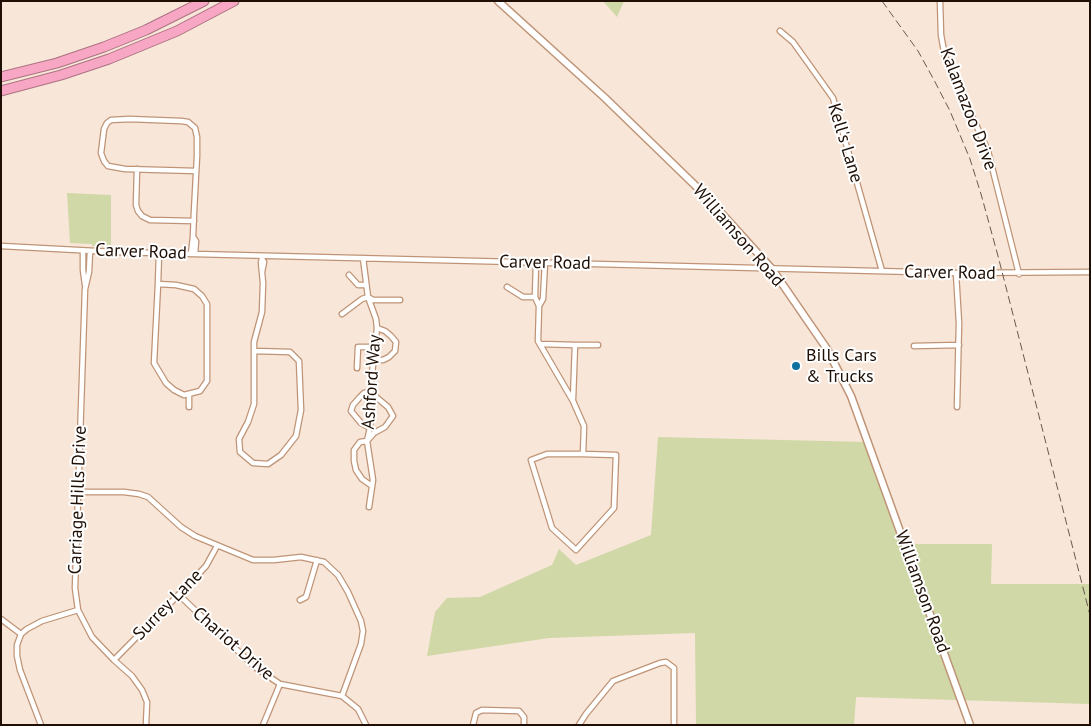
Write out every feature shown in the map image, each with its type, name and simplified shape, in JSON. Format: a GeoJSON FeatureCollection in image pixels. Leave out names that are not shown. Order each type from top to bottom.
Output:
{"type":"FeatureCollection","features":[{"type":"Feature","properties":{"kind":"highway"},"geometry":{"type":"LineString","coordinates":[[184,12],[199,1]]}},
{"type":"Feature","properties":{"kind":"highway"},"geometry":{"type":"LineString","coordinates":[[1,77],[57,63],[104,47],[146,30],[204,1]]}},
{"type":"Feature","properties":{"kind":"highway"},"geometry":{"type":"LineString","coordinates":[[1,91],[61,75],[109,59],[177,31],[234,1]]}},
{"type":"Feature","properties":{"kind":"main road","name":"Williamson Road"},"geometry":{"type":"LineString","coordinates":[[498,1],[605,98],[704,194],[772,268],[827,349],[851,396],[970,725]]}},
{"type":"Feature","properties":{"kind":"street","name":"Kalamazoo Drive"},"geometry":{"type":"LineString","coordinates":[[940,1],[941,35],[945,57],[988,151],[1019,274]]}},
{"type":"Feature","properties":{"kind":"street","name":"Kell's Lane"},"geometry":{"type":"LineString","coordinates":[[780,31],[793,42],[832,98],[882,271]]}},
{"type":"Feature","properties":{"kind":"street"},"geometry":{"type":"LineString","coordinates":[[193,254],[196,241],[193,237],[196,171],[197,137],[196,128],[192,124],[181,120],[129,119],[111,120],[106,123],[101,154],[104,161],[112,168],[196,171]]}},
{"type":"Feature","properties":{"kind":"street"},"geometry":{"type":"LineString","coordinates":[[137,169],[136,205],[142,216],[150,220],[194,221]]}},
{"type":"Feature","properties":{"kind":"street","name":"Carver Road"},"geometry":{"type":"LineString","coordinates":[[1,246],[262,258],[545,262],[956,274],[1090,272]]}},
{"type":"Feature","properties":{"kind":"street"},"geometry":{"type":"LineString","coordinates":[[84,251],[83,270],[85,288]]}},
{"type":"Feature","properties":{"kind":"street","name":"Carriage Hills Drive"},"geometry":{"type":"LineString","coordinates":[[90,251],[89,272],[85,288],[75,588],[78,610],[92,637],[132,676],[142,690],[147,702],[146,725]]}},
{"type":"Feature","properties":{"kind":"street"},"geometry":{"type":"LineString","coordinates":[[158,284],[194,289],[207,304],[207,381],[200,391],[189,395],[184,396],[166,383],[154,363],[159,253]]}},
{"type":"Feature","properties":{"kind":"street"},"geometry":{"type":"LineString","coordinates":[[254,351],[290,352],[299,361],[301,410],[296,436],[281,455],[268,464],[253,463],[240,452],[239,439],[248,422],[254,404],[254,351],[254,342],[262,312],[262,258]]}},
{"type":"Feature","properties":{"kind":"street","name":"Ashford Way"},"geometry":{"type":"LineString","coordinates":[[363,258],[368,297],[377,328],[370,392],[368,441],[373,480],[369,506]]}},
{"type":"Feature","properties":{"kind":"street"},"geometry":{"type":"LineString","coordinates":[[536,262],[535,297],[539,306]]}},
{"type":"Feature","properties":{"kind":"street"},"geometry":{"type":"LineString","coordinates":[[545,262],[542,299],[539,306],[538,341],[584,426],[583,454]]}},
{"type":"Feature","properties":{"kind":"street"},"geometry":{"type":"LineString","coordinates":[[349,274],[358,285],[366,284]]}},
{"type":"Feature","properties":{"kind":"street"},"geometry":{"type":"LineString","coordinates":[[956,274],[959,345],[958,407]]}},
{"type":"Feature","properties":{"kind":"street"},"geometry":{"type":"LineString","coordinates":[[507,287],[523,297],[535,297]]}},
{"type":"Feature","properties":{"kind":"street"},"geometry":{"type":"LineString","coordinates":[[342,314],[362,299],[368,297],[373,300],[400,300]]}},
{"type":"Feature","properties":{"kind":"street"},"geometry":{"type":"LineString","coordinates":[[374,360],[383,360],[389,357],[395,351],[396,342],[385,331],[377,328]]}},
{"type":"Feature","properties":{"kind":"street"},"geometry":{"type":"LineString","coordinates":[[540,344],[598,346]]}},
{"type":"Feature","properties":{"kind":"street"},"geometry":{"type":"LineString","coordinates":[[572,401],[576,345]]}},
{"type":"Feature","properties":{"kind":"street"},"geometry":{"type":"LineString","coordinates":[[914,346],[959,345]]}},
{"type":"Feature","properties":{"kind":"street"},"geometry":{"type":"LineString","coordinates":[[357,368],[358,347],[376,347]]}},
{"type":"Feature","properties":{"kind":"street"},"geometry":{"type":"LineString","coordinates":[[370,428],[361,423],[351,411],[352,405],[364,393],[370,392],[388,407],[393,416],[385,427],[374,433],[368,441],[360,442],[354,450],[356,470],[362,479],[372,486]]}},
{"type":"Feature","properties":{"kind":"street"},"geometry":{"type":"LineString","coordinates":[[189,395],[189,406]]}},
{"type":"Feature","properties":{"kind":"street"},"geometry":{"type":"LineString","coordinates":[[547,454],[583,454],[616,455],[614,508],[576,550],[552,528],[531,460],[547,454]]}},
{"type":"Feature","properties":{"kind":"street"},"geometry":{"type":"LineString","coordinates":[[78,492],[124,492],[148,497],[181,527],[217,546],[253,560],[302,557],[324,562],[338,575],[358,614],[363,631],[361,644],[342,696],[358,710],[366,725]]}},
{"type":"Feature","properties":{"kind":"street","name":"Surrey Lane"},"geometry":{"type":"LineString","coordinates":[[114,660],[206,566],[217,546]]}},
{"type":"Feature","properties":{"kind":"street"},"geometry":{"type":"LineString","coordinates":[[300,600],[306,597],[317,560]]}},
{"type":"Feature","properties":{"kind":"street","name":"Chariot Drive"},"geometry":{"type":"LineString","coordinates":[[179,595],[256,668],[280,684],[342,696]]}},
{"type":"Feature","properties":{"kind":"street"},"geometry":{"type":"LineString","coordinates":[[42,725],[29,694],[17,656],[17,645],[21,634],[27,628],[42,621],[78,610]]}},
{"type":"Feature","properties":{"kind":"street"},"geometry":{"type":"LineString","coordinates":[[1,618],[21,634]]}},
{"type":"Feature","properties":{"kind":"street"},"geometry":{"type":"LineString","coordinates":[[580,725],[586,714],[613,681],[666,662],[674,668],[674,725]]}},
{"type":"Feature","properties":{"kind":"street"},"geometry":{"type":"LineString","coordinates":[[263,725],[280,684]]}},
{"type":"Feature","properties":{"kind":"street"},"geometry":{"type":"LineString","coordinates":[[473,725],[476,713],[482,710],[519,711],[524,717],[524,725]]}},
{"type":"Feature","properties":{"kind":"green space"},"geometry":{"type":"Polygon","coordinates":[[[603,1],[624,1],[617,17],[603,1]]]}},
{"type":"Feature","properties":{"kind":"green space"},"geometry":{"type":"Polygon","coordinates":[[[67,193],[111,195],[111,247],[70,243],[67,193]]]}},
{"type":"Feature","properties":{"kind":"green space"},"geometry":{"type":"Polygon","coordinates":[[[658,437],[867,442],[904,544],[992,544],[991,584],[1090,584],[1090,704],[856,697],[854,725],[696,725],[695,633],[549,638],[427,656],[435,612],[447,598],[480,597],[552,565],[559,549],[576,565],[651,535],[658,437]]]}},
{"type":"Feature","properties":{"kind":"railway"},"geometry":{"type":"LineString","coordinates":[[882,1],[918,51],[950,111],[970,159],[998,256],[1090,615]]}},
{"type":"Feature","properties":{"kind":"place","name":"Bills Cars & Trucks"},"geometry":{"type":"Point","coordinates":[796,366]}}]}
